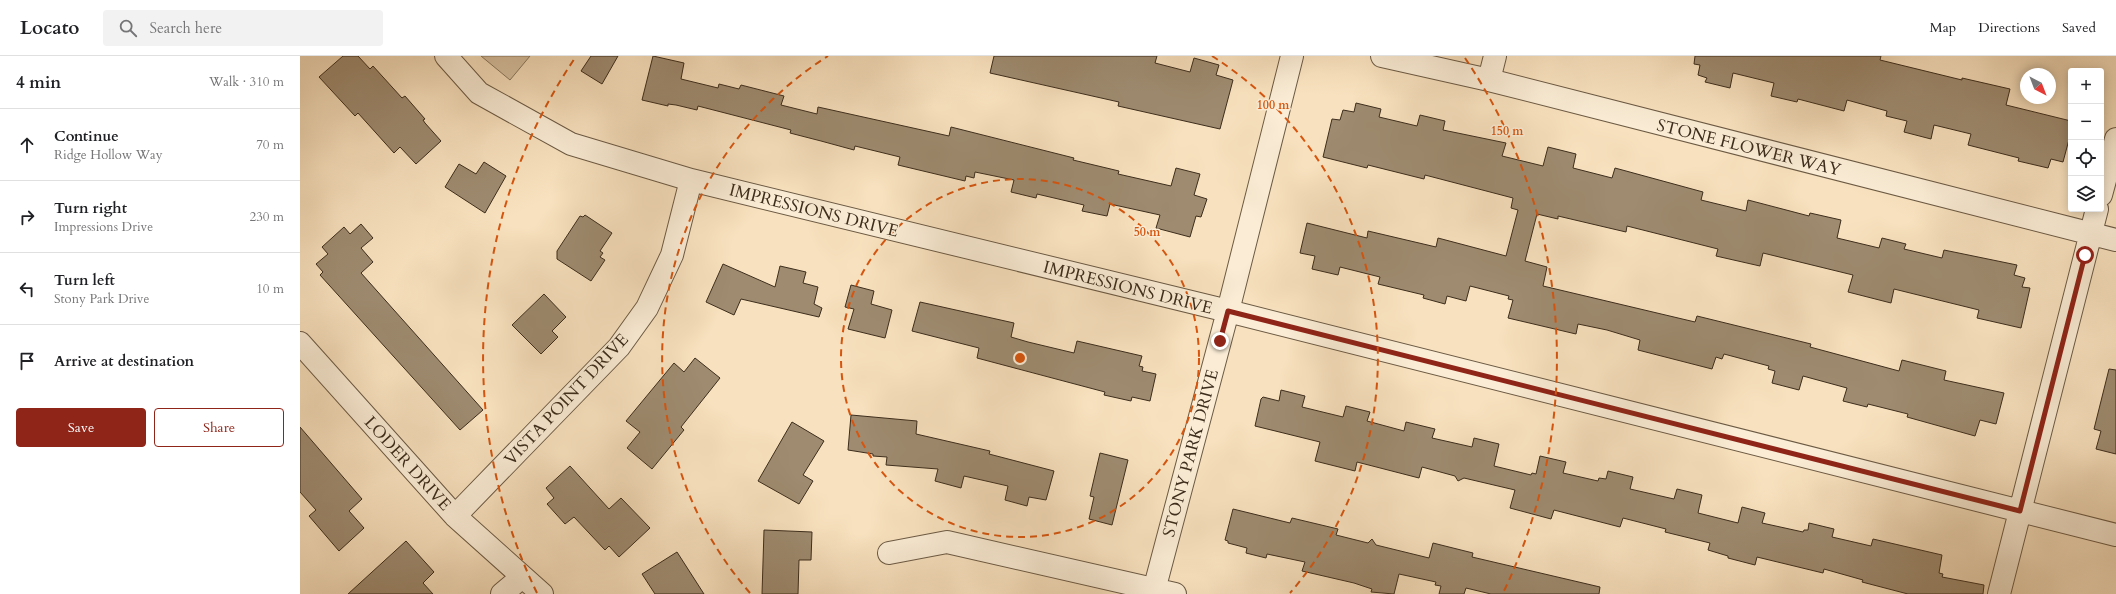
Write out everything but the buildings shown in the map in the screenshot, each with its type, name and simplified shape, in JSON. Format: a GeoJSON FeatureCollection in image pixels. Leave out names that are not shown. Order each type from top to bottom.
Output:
{"type":"FeatureCollection","features":[{"type":"Feature","properties":{"kind":"street","name":"IMPRESSIONS DRIVE"},"geometry":{"type":"LineString","coordinates":[[446,56],[479,93],[571,144],[691,180],[1228,311],[2116,535]]}},
{"type":"Feature","properties":{"kind":"street","name":"STONY PARK DRIVE"},"geometry":{"type":"LineString","coordinates":[[1154,591],[1228,311],[1292,56]]}},
{"type":"Feature","properties":{"kind":"street","name":"STONE FLOWER WAY"},"geometry":{"type":"LineString","coordinates":[[1382,56],[1489,80],[2116,240]]}},
{"type":"Feature","properties":{"kind":"street"},"geometry":{"type":"LineString","coordinates":[[1489,80],[1495,56]]}},
{"type":"Feature","properties":{"kind":"street"},"geometry":{"type":"LineString","coordinates":[[2104,184],[2116,139]]}},
{"type":"Feature","properties":{"kind":"street","name":"VISTA POINT DRIVE"},"geometry":{"type":"LineString","coordinates":[[455,516],[620,347],[642,315],[672,255],[691,180]]}},
{"type":"Feature","properties":{"kind":"street"},"geometry":{"type":"LineString","coordinates":[[1999,594],[2096,212]]}},
{"type":"Feature","properties":{"kind":"street","name":"LODER DRIVE"},"geometry":{"type":"LineString","coordinates":[[300,343],[455,516],[542,594]]}},
{"type":"Feature","properties":{"kind":"street"},"geometry":{"type":"LineString","coordinates":[[889,553],[948,542],[1154,591],[1175,594]]}},
{"type":"Feature","properties":{"kind":"street"},"geometry":{"type":"LineString","coordinates":[[502,594],[522,576]]}},
{"type":"Feature","properties":{"kind":"shaded area"},"geometry":{"type":"Polygon","coordinates":[[[481,56],[530,56],[510,80],[481,56]]]}},
{"type":"Feature","properties":{"kind":"route"},"geometry":{"type":"LineString","coordinates":[[1220,341],[1228,311],[2020,511],[2085,255]]}}]}
